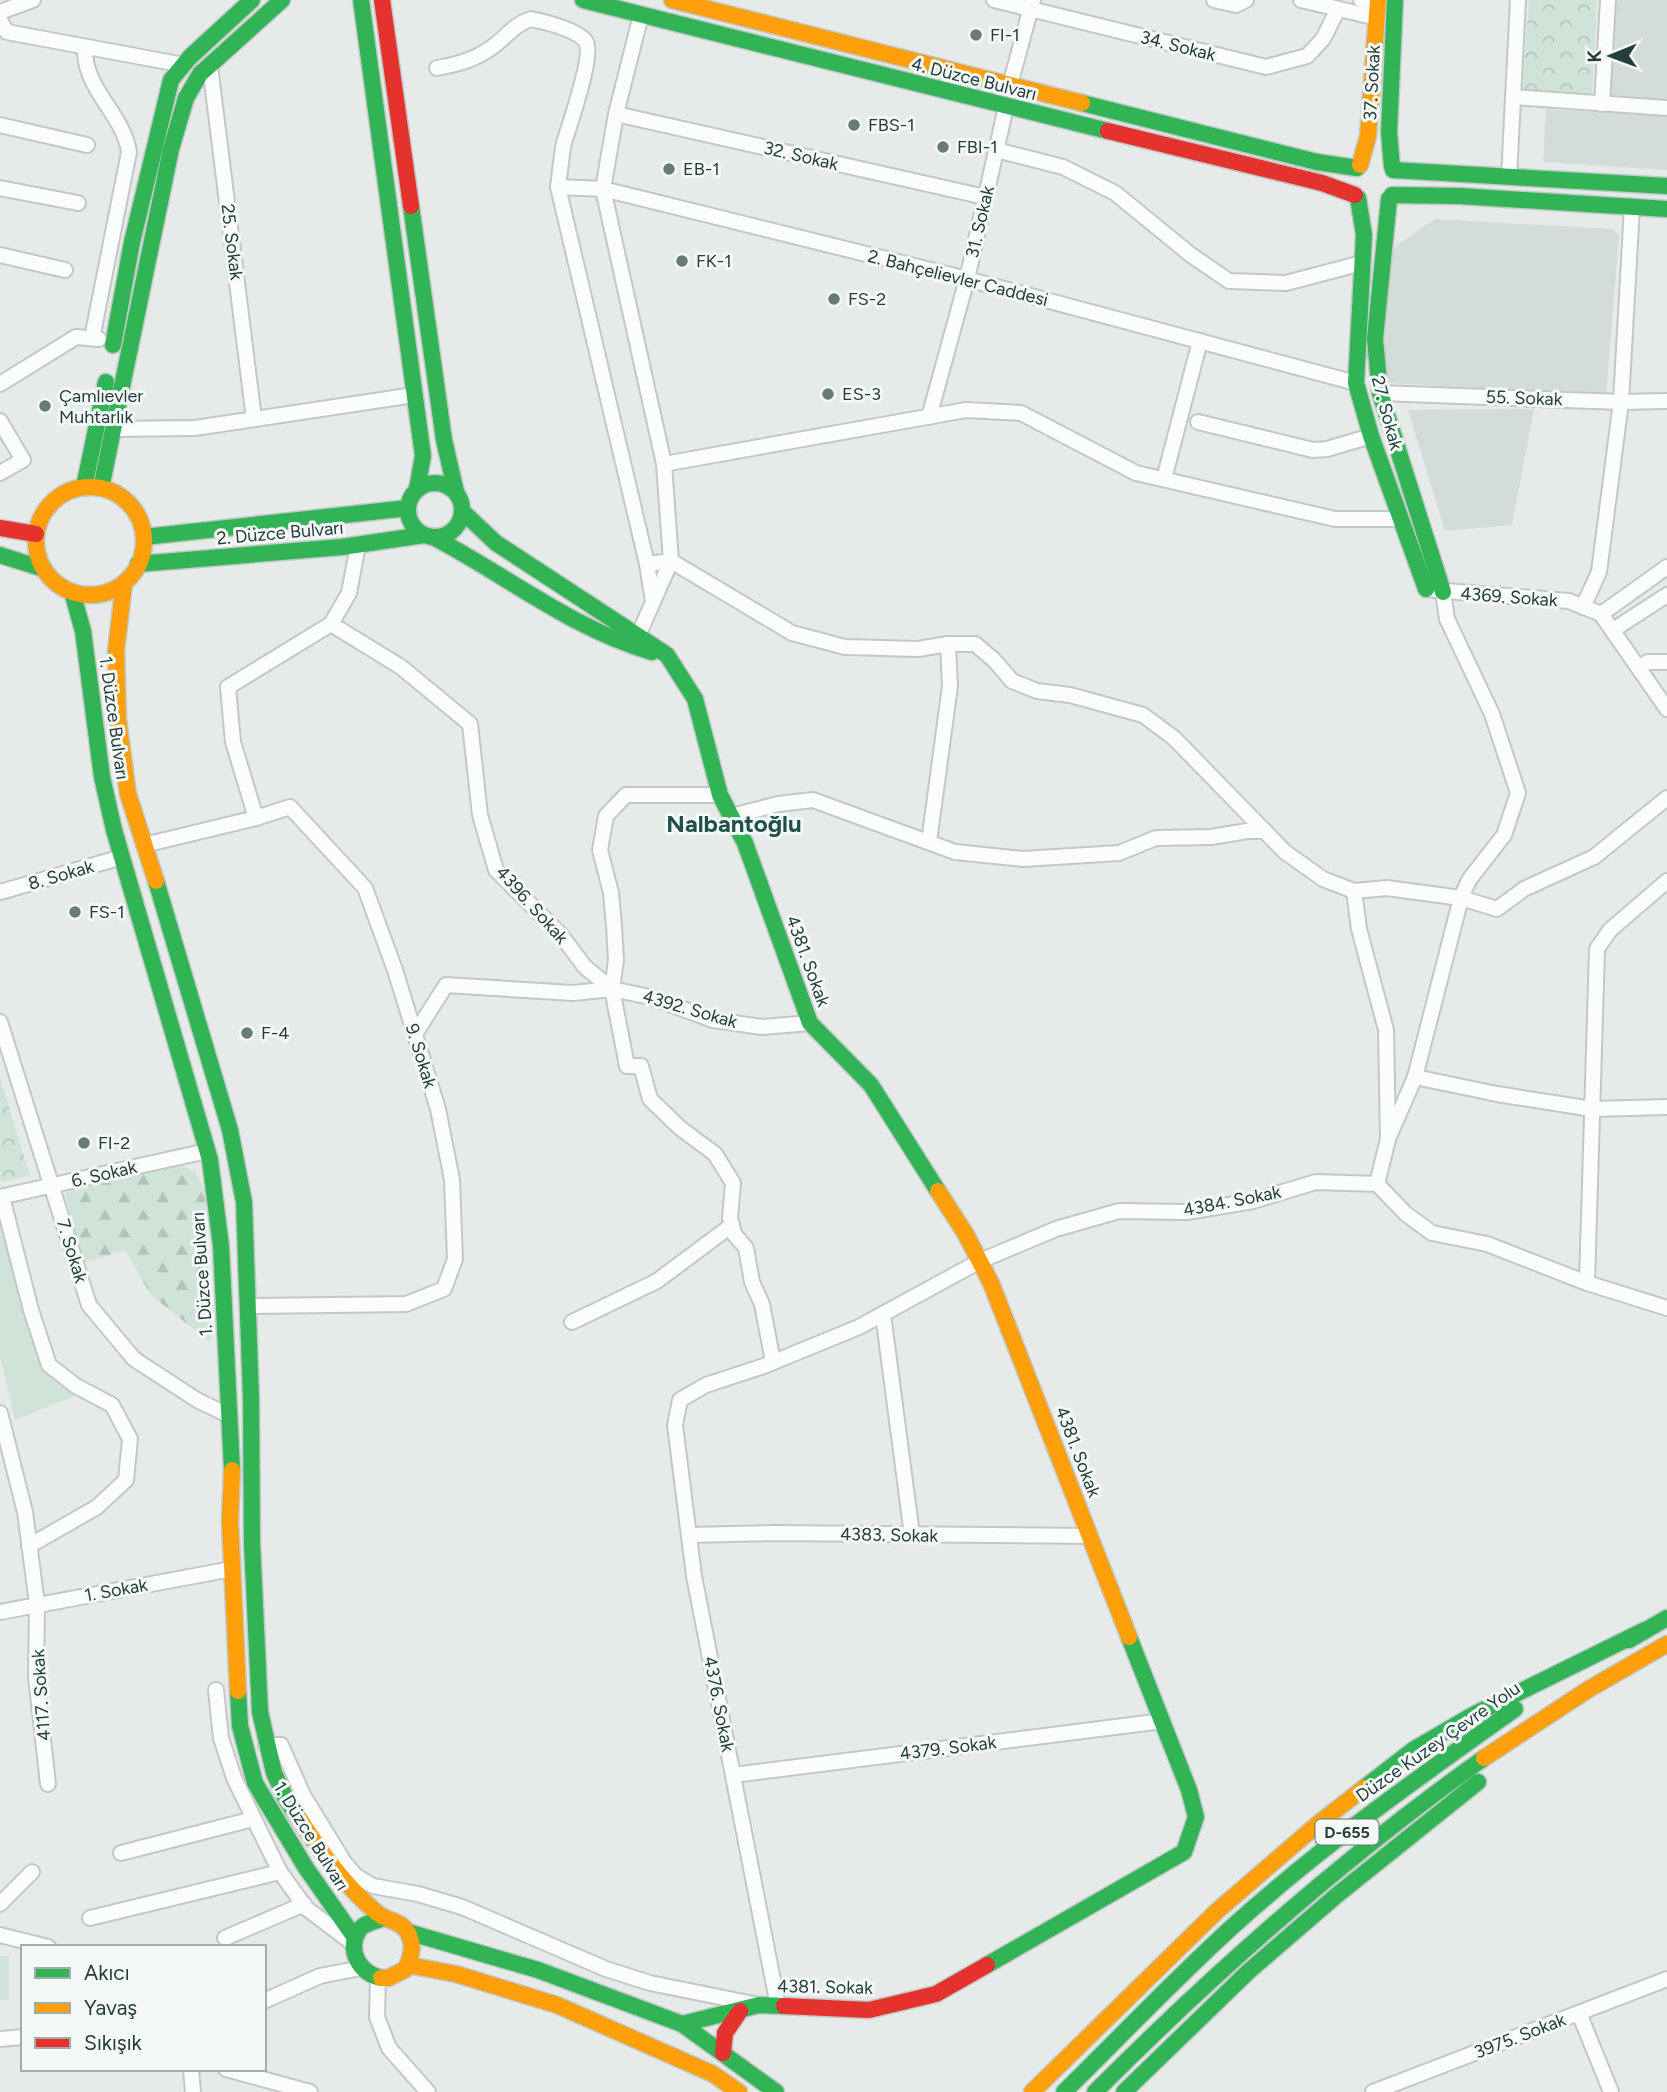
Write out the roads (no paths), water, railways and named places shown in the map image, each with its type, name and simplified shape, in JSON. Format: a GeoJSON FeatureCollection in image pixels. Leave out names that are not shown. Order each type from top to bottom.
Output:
{"type":"FeatureCollection","features":[{"type":"Feature","properties":{"kind":"main road"},"geometry":{"type":"LineString","coordinates":[[84,487],[132,243],[171,80],[252,0]]}},
{"type":"Feature","properties":{"kind":"main road"},"geometry":{"type":"LineString","coordinates":[[101,488],[171,149],[186,97],[200,74],[282,0]]}},
{"type":"Feature","properties":{"kind":"main road"},"geometry":{"type":"LineString","coordinates":[[361,0],[422,456],[417,489],[409,500],[412,524],[488,567],[584,628],[631,640]]}},
{"type":"Feature","properties":{"kind":"main road"},"geometry":{"type":"LineString","coordinates":[[382,0],[444,440],[463,512],[456,528],[441,537],[429,536]]}},
{"type":"Feature","properties":{"kind":"main road","name":"4. Düzce Bulvarı"},"geometry":{"type":"LineString","coordinates":[[583,0],[1006,107],[1322,183],[1357,196]]}},
{"type":"Feature","properties":{"kind":"main road","name":"4. Düzce Bulvarı"},"geometry":{"type":"LineString","coordinates":[[672,0],[1317,162],[1358,166]]}},
{"type":"Feature","properties":{"kind":"main road","name":"37. Sokak"},"geometry":{"type":"LineString","coordinates":[[1392,169],[1389,132],[1395,0]]}},
{"type":"Feature","properties":{"kind":"main road"},"geometry":{"type":"LineString","coordinates":[[1374,6],[1368,136],[1352,181],[1357,196],[1370,204],[1383,203],[1390,197],[1460,196],[1667,209]]}},
{"type":"Feature","properties":{"kind":"main road"},"geometry":{"type":"LineString","coordinates":[[1372,88],[1391,89]]}},
{"type":"Feature","properties":{"kind":"main road"},"geometry":{"type":"LineString","coordinates":[[1358,166],[1373,159],[1386,163],[1397,180],[1390,197],[1375,339],[1380,393],[1443,592]]}},
{"type":"Feature","properties":{"kind":"main road"},"geometry":{"type":"LineString","coordinates":[[1392,169],[1667,186]]}},
{"type":"Feature","properties":{"kind":"main road","name":"27. Sokak"},"geometry":{"type":"LineString","coordinates":[[1357,196],[1364,234],[1356,383],[1371,436],[1426,589]]}},
{"type":"Feature","properties":{"kind":"main road"},"geometry":{"type":"LineString","coordinates":[[417,489],[433,482],[450,486],[456,492]]}},
{"type":"Feature","properties":{"kind":"main road"},"geometry":{"type":"LineString","coordinates":[[84,487],[101,488],[117,494],[130,505],[140,520],[144,537],[142,554],[124,583],[108,592],[90,595],[72,592],[56,583],[44,569],[37,552],[36,534],[41,516],[52,502],[66,492],[84,487]]}},
{"type":"Feature","properties":{"kind":"main road","name":"2. Düzce Bulvarı"},"geometry":{"type":"LineString","coordinates":[[144,537],[408,508]]}},
{"type":"Feature","properties":{"kind":"main road"},"geometry":{"type":"LineString","coordinates":[[463,512],[496,543],[631,640]]}},
{"type":"Feature","properties":{"kind":"main road"},"geometry":{"type":"LineString","coordinates":[[0,528],[36,534]]}},
{"type":"Feature","properties":{"kind":"main road","name":"2. Düzce Bulvarı"},"geometry":{"type":"LineString","coordinates":[[138,564],[358,545],[429,536]]}},
{"type":"Feature","properties":{"kind":"main road"},"geometry":{"type":"LineString","coordinates":[[0,555],[44,569]]}},
{"type":"Feature","properties":{"kind":"main road","name":"1. Düzce Bulvarı"},"geometry":{"type":"LineString","coordinates":[[124,583],[116,651],[118,720],[128,794],[182,963],[230,1130],[244,1202],[251,1398],[252,1543],[260,1712],[265,1745],[274,1773],[303,1828],[326,1860],[368,1905],[384,1918]]}},
{"type":"Feature","properties":{"kind":"main road","name":"1. Düzce Bulvarı"},"geometry":{"type":"LineString","coordinates":[[72,592],[83,631],[102,777],[122,857],[207,1151],[221,1246],[230,1416],[232,1569],[240,1726],[255,1783],[354,1942]]}},
{"type":"Feature","properties":{"kind":"main road","name":"4381. Sokak"},"geometry":{"type":"LineString","coordinates":[[631,640],[667,655],[695,699],[720,795],[745,843],[810,1023],[871,1084],[965,1233],[996,1296],[1163,1721],[1189,1790],[1196,1817],[1184,1852],[936,1994],[869,2010],[758,2005],[682,2024]]}},
{"type":"Feature","properties":{"kind":"main road","name":"Düzce Kuzey Çevre Yolu"},"geometry":{"type":"LineString","coordinates":[[1064,2092],[1231,1928],[1386,1801],[1506,1714],[1667,1618]]}},
{"type":"Feature","properties":{"kind":"main road"},"geometry":{"type":"LineString","coordinates":[[1032,2092],[1217,1911],[1319,1823],[1413,1750],[1483,1709],[1644,1630]]}},
{"type":"Feature","properties":{"kind":"main road","name":"D-655"},"geometry":{"type":"LineString","coordinates":[[1095,2092],[1163,2022],[1259,1936],[1315,1886],[1401,1818],[1530,1726],[1667,1644]]}},
{"type":"Feature","properties":{"kind":"main road"},"geometry":{"type":"LineString","coordinates":[[1124,2092],[1249,1971],[1337,1895],[1445,1811],[1517,1749],[1649,1654]]}},
{"type":"Feature","properties":{"kind":"main road"},"geometry":{"type":"LineString","coordinates":[[384,1918],[401,1924],[408,1931],[414,1950],[408,1965],[398,1975],[378,1978],[361,1968],[354,1954],[354,1942],[366,1924],[384,1918]]}},
{"type":"Feature","properties":{"kind":"main road"},"geometry":{"type":"LineString","coordinates":[[408,1931],[538,1970],[682,2024],[776,2092]]}},
{"type":"Feature","properties":{"kind":"main road"},"geometry":{"type":"LineString","coordinates":[[408,1965],[456,1974],[557,2005],[713,2074],[739,2092]]}},
{"type":"Feature","properties":{"kind":"main road"},"geometry":{"type":"LineString","coordinates":[[723,2053],[725,2033],[740,2011]]}},
{"type":"Feature","properties":{"kind":"street"},"geometry":{"type":"LineString","coordinates":[[0,12],[33,0]]}},
{"type":"Feature","properties":{"kind":"street","name":"34. Sokak"},"geometry":{"type":"LineString","coordinates":[[994,0],[1031,5],[1266,68],[1307,56],[1322,39],[1338,9]]}},
{"type":"Feature","properties":{"kind":"street"},"geometry":{"type":"LineString","coordinates":[[1214,0],[1236,5],[1246,0]]}},
{"type":"Feature","properties":{"kind":"street"},"geometry":{"type":"LineString","coordinates":[[1301,0],[1338,9],[1374,6]]}},
{"type":"Feature","properties":{"kind":"street"},"geometry":{"type":"LineString","coordinates":[[1509,177],[1518,0]]}},
{"type":"Feature","properties":{"kind":"street"},"geometry":{"type":"LineString","coordinates":[[1602,104],[1608,0]]}},
{"type":"Feature","properties":{"kind":"street"},"geometry":{"type":"LineString","coordinates":[[1010,85],[1031,5]]}},
{"type":"Feature","properties":{"kind":"street"},"geometry":{"type":"LineString","coordinates":[[631,640],[671,561],[664,464],[603,189],[616,114],[641,15]]}},
{"type":"Feature","properties":{"kind":"street"},"geometry":{"type":"LineString","coordinates":[[437,68],[456,65],[481,55],[498,44],[512,28],[531,19],[572,32],[585,40],[588,54],[564,146],[558,187],[647,564],[653,601]]}},
{"type":"Feature","properties":{"kind":"street"},"geometry":{"type":"LineString","coordinates":[[3,29],[184,65]]}},
{"type":"Feature","properties":{"kind":"street"},"geometry":{"type":"LineString","coordinates":[[85,47],[85,66],[89,77],[123,131],[130,152],[92,338]]}},
{"type":"Feature","properties":{"kind":"street","name":"25. Sokak"},"geometry":{"type":"LineString","coordinates":[[210,65],[254,419]]}},
{"type":"Feature","properties":{"kind":"street"},"geometry":{"type":"LineString","coordinates":[[1513,97],[1667,108]]}},
{"type":"Feature","properties":{"kind":"street","name":"31. Sokak"},"geometry":{"type":"LineString","coordinates":[[929,417],[967,279],[1006,107]]}},
{"type":"Feature","properties":{"kind":"street","name":"32. Sokak"},"geometry":{"type":"LineString","coordinates":[[616,114],[985,198]]}},
{"type":"Feature","properties":{"kind":"street"},"geometry":{"type":"LineString","coordinates":[[0,125],[87,145]]}},
{"type":"Feature","properties":{"kind":"street"},"geometry":{"type":"LineString","coordinates":[[996,150],[1063,166],[1115,193],[1229,281],[1286,283],[1362,262]]}},
{"type":"Feature","properties":{"kind":"street","name":"2. Bahçelievler Caddesi"},"geometry":{"type":"LineString","coordinates":[[558,187],[603,189],[967,279],[1356,383]]}},
{"type":"Feature","properties":{"kind":"street"},"geometry":{"type":"LineString","coordinates":[[0,188],[78,203]]}},
{"type":"Feature","properties":{"kind":"street"},"geometry":{"type":"LineString","coordinates":[[1583,607],[1599,572],[1621,402],[1632,207]]}},
{"type":"Feature","properties":{"kind":"street"},"geometry":{"type":"LineString","coordinates":[[0,255],[65,270]]}},
{"type":"Feature","properties":{"kind":"street"},"geometry":{"type":"LineString","coordinates":[[0,384],[76,337],[114,341]]}},
{"type":"Feature","properties":{"kind":"street"},"geometry":{"type":"LineString","coordinates":[[1164,479],[1200,341]]}},
{"type":"Feature","properties":{"kind":"street","name":"55. Sokak"},"geometry":{"type":"LineString","coordinates":[[1380,393],[1621,402],[1667,401]]}},
{"type":"Feature","properties":{"kind":"street"},"geometry":{"type":"LineString","coordinates":[[113,429],[195,428],[414,395]]}},
{"type":"Feature","properties":{"kind":"street"},"geometry":{"type":"LineString","coordinates":[[664,464],[967,410],[1021,413],[1136,473],[1335,519],[1401,519]]}},
{"type":"Feature","properties":{"kind":"street"},"geometry":{"type":"LineString","coordinates":[[0,421],[23,460],[0,473]]}},
{"type":"Feature","properties":{"kind":"street"},"geometry":{"type":"LineString","coordinates":[[1198,422],[1313,450],[1327,449],[1371,436]]}},
{"type":"Feature","properties":{"kind":"street"},"geometry":{"type":"LineString","coordinates":[[256,818],[233,742],[228,687],[331,624],[349,593],[358,545]]}},
{"type":"Feature","properties":{"kind":"street"},"geometry":{"type":"LineString","coordinates":[[647,564],[671,561],[792,633],[845,647],[918,649],[948,644],[975,644],[994,660],[1012,681],[1038,691],[1070,695],[1143,715],[1174,738],[1286,852],[1323,879],[1354,891],[1387,888],[1461,898],[1497,909],[1524,889],[1594,857],[1667,798]]}},
{"type":"Feature","properties":{"kind":"street"},"geometry":{"type":"LineString","coordinates":[[1667,567],[1601,614],[1667,709]]}},
{"type":"Feature","properties":{"kind":"street"},"geometry":{"type":"LineString","coordinates":[[1426,589],[1447,619],[1492,714],[1518,793],[1504,835],[1469,880],[1461,898],[1415,1077],[1388,1139],[1377,1184],[1406,1214],[1432,1233],[1487,1244],[1587,1283],[1667,1308]]}},
{"type":"Feature","properties":{"kind":"street","name":"4369. Sokak"},"geometry":{"type":"LineString","coordinates":[[1426,589],[1570,601],[1601,614]]}},
{"type":"Feature","properties":{"kind":"street"},"geometry":{"type":"LineString","coordinates":[[1443,592],[1447,619]]}},
{"type":"Feature","properties":{"kind":"street"},"geometry":{"type":"LineString","coordinates":[[1613,631],[1667,595]]}},
{"type":"Feature","properties":{"kind":"street","name":"4396. Sokak"},"geometry":{"type":"LineString","coordinates":[[331,624],[401,667],[470,724],[480,816],[496,870],[560,934],[585,967],[612,989]]}},
{"type":"Feature","properties":{"kind":"street"},"geometry":{"type":"LineString","coordinates":[[929,842],[950,686],[948,644]]}},
{"type":"Feature","properties":{"kind":"street"},"geometry":{"type":"LineString","coordinates":[[1638,667],[1648,662],[1667,662]]}},
{"type":"Feature","properties":{"kind":"street"},"geometry":{"type":"LineString","coordinates":[[720,795],[626,795],[606,816],[600,849],[611,893],[617,960],[612,989],[627,1066],[641,1066],[650,1099],[680,1128],[715,1154],[733,1183],[730,1218],[734,1234],[747,1248],[752,1282],[762,1304],[773,1362]]}},
{"type":"Feature","properties":{"kind":"street"},"geometry":{"type":"LineString","coordinates":[[732,816],[778,804],[813,800],[955,852],[1023,859],[1119,853],[1156,838],[1211,837],[1265,831]]}},
{"type":"Feature","properties":{"kind":"street","name":"9. Sokak"},"geometry":{"type":"LineString","coordinates":[[144,845],[290,807],[365,888],[395,970],[438,1109],[452,1180],[455,1259],[444,1289],[406,1304],[248,1306]]}},
{"type":"Feature","properties":{"kind":"street","name":"8. Sokak"},"geometry":{"type":"LineString","coordinates":[[0,892],[122,857]]}},
{"type":"Feature","properties":{"kind":"street"},"geometry":{"type":"LineString","coordinates":[[1587,1283],[1597,949],[1610,930],[1667,881]]}},
{"type":"Feature","properties":{"kind":"street"},"geometry":{"type":"LineString","coordinates":[[1354,891],[1359,929],[1386,1030],[1388,1139]]}},
{"type":"Feature","properties":{"kind":"street"},"geometry":{"type":"LineString","coordinates":[[415,1034],[446,985],[573,993],[612,989]]}},
{"type":"Feature","properties":{"kind":"street","name":"4392. Sokak"},"geometry":{"type":"LineString","coordinates":[[612,989],[650,996],[713,1020],[762,1027],[810,1023]]}},
{"type":"Feature","properties":{"kind":"street","name":"7. Sokak"},"geometry":{"type":"LineString","coordinates":[[0,1022],[89,1305],[134,1359],[197,1400],[230,1416]]}},
{"type":"Feature","properties":{"kind":"street"},"geometry":{"type":"LineString","coordinates":[[1415,1077],[1497,1094],[1592,1109],[1667,1107]]}},
{"type":"Feature","properties":{"kind":"street","name":"6. Sokak"},"geometry":{"type":"LineString","coordinates":[[1,1197],[207,1151]]}},
{"type":"Feature","properties":{"kind":"street","name":"4384. Sokak"},"geometry":{"type":"LineString","coordinates":[[680,1400],[706,1385],[773,1362],[859,1327],[979,1261],[1056,1229],[1119,1211],[1187,1212],[1252,1201],[1316,1182],[1377,1184]]}},
{"type":"Feature","properties":{"kind":"street"},"geometry":{"type":"LineString","coordinates":[[1,1197],[49,1366],[112,1405],[130,1439],[126,1480],[97,1507],[29,1546]]}},
{"type":"Feature","properties":{"kind":"street"},"geometry":{"type":"LineString","coordinates":[[572,1322],[657,1281],[732,1225]]}},
{"type":"Feature","properties":{"kind":"street"},"geometry":{"type":"LineString","coordinates":[[883,1314],[912,1535]]}},
{"type":"Feature","properties":{"kind":"street","name":"4376. Sokak"},"geometry":{"type":"LineString","coordinates":[[680,1400],[675,1425],[694,1576],[778,2006]]}},
{"type":"Feature","properties":{"kind":"street","name":"4117. Sokak"},"geometry":{"type":"LineString","coordinates":[[0,1413],[25,1512],[37,1604],[36,1677],[48,1784]]}},
{"type":"Feature","properties":{"kind":"street","name":"4383. Sokak"},"geometry":{"type":"LineString","coordinates":[[689,1535],[773,1533],[1090,1536]]}},
{"type":"Feature","properties":{"kind":"street","name":"1. Sokak"},"geometry":{"type":"LineString","coordinates":[[0,1612],[232,1569]]}},
{"type":"Feature","properties":{"kind":"street"},"geometry":{"type":"LineString","coordinates":[[216,1690],[221,1738],[234,1779],[280,1871],[304,1904],[325,1924],[354,1942]]}},
{"type":"Feature","properties":{"kind":"street","name":"4379. Sokak"},"geometry":{"type":"LineString","coordinates":[[733,1775],[1163,1721]]}},
{"type":"Feature","properties":{"kind":"street"},"geometry":{"type":"LineString","coordinates":[[265,1745],[281,1745],[303,1795],[344,1862],[356,1875],[373,1886],[418,1894],[462,1907],[606,1969],[650,1983],[758,2005]]}},
{"type":"Feature","properties":{"kind":"street"},"geometry":{"type":"LineString","coordinates":[[121,1853],[253,1819]]}},
{"type":"Feature","properties":{"kind":"street"},"geometry":{"type":"LineString","coordinates":[[90,1918],[280,1871]]}},
{"type":"Feature","properties":{"kind":"street"},"geometry":{"type":"LineString","coordinates":[[0,1904],[32,1872]]}},
{"type":"Feature","properties":{"kind":"street"},"geometry":{"type":"LineString","coordinates":[[225,1938],[304,1904]]}},
{"type":"Feature","properties":{"kind":"street"},"geometry":{"type":"LineString","coordinates":[[0,1935],[40,1945]]}},
{"type":"Feature","properties":{"kind":"street"},"geometry":{"type":"LineString","coordinates":[[266,2000],[320,1976],[361,1968]]}},
{"type":"Feature","properties":{"kind":"street"},"geometry":{"type":"LineString","coordinates":[[378,1978],[377,2017],[389,2048],[428,2092]]}},
{"type":"Feature","properties":{"kind":"street","name":"3975. Sokak"},"geometry":{"type":"LineString","coordinates":[[1374,2092],[1667,1979]]}},
{"type":"Feature","properties":{"kind":"street"},"geometry":{"type":"LineString","coordinates":[[1579,2013],[1611,2092]]}},
{"type":"Feature","properties":{"kind":"street"},"geometry":{"type":"LineString","coordinates":[[0,2039],[21,2037]]}},
{"type":"Feature","properties":{"kind":"street"},"geometry":{"type":"LineString","coordinates":[[191,2071],[193,2092]]}},
{"type":"Feature","properties":{"kind":"street"},"geometry":{"type":"LineString","coordinates":[[233,2071],[310,2092]]}},
{"type":"Feature","properties":{"kind":"place","name":"FI-1"},"geometry":{"type":"Point","coordinates":[976,35]}},
{"type":"Feature","properties":{"kind":"place","name":"FBS-1"},"geometry":{"type":"Point","coordinates":[854,125]}},
{"type":"Feature","properties":{"kind":"place","name":"FBI-1"},"geometry":{"type":"Point","coordinates":[943,147]}},
{"type":"Feature","properties":{"kind":"place","name":"EB-1"},"geometry":{"type":"Point","coordinates":[669,169]}},
{"type":"Feature","properties":{"kind":"place","name":"FK-1"},"geometry":{"type":"Point","coordinates":[682,261]}},
{"type":"Feature","properties":{"kind":"place","name":"FS-2"},"geometry":{"type":"Point","coordinates":[834,299]}},
{"type":"Feature","properties":{"kind":"place","name":"ES-3"},"geometry":{"type":"Point","coordinates":[828,394]}},
{"type":"Feature","properties":{"kind":"place","name":"Çamlıevler Muhtarlık"},"geometry":{"type":"Point","coordinates":[45,406]}},
{"type":"Feature","properties":{"kind":"place","name":"FS-1"},"geometry":{"type":"Point","coordinates":[75,912]}},
{"type":"Feature","properties":{"kind":"place","name":"F-4"},"geometry":{"type":"Point","coordinates":[247,1033]}},
{"type":"Feature","properties":{"kind":"place","name":"FI-2"},"geometry":{"type":"Point","coordinates":[84,1143]}},
{"type":"Feature","properties":{"kind":"district","name":"Nalbantoğlu"},"geometry":{"type":"Point","coordinates":[734,824]}}]}
